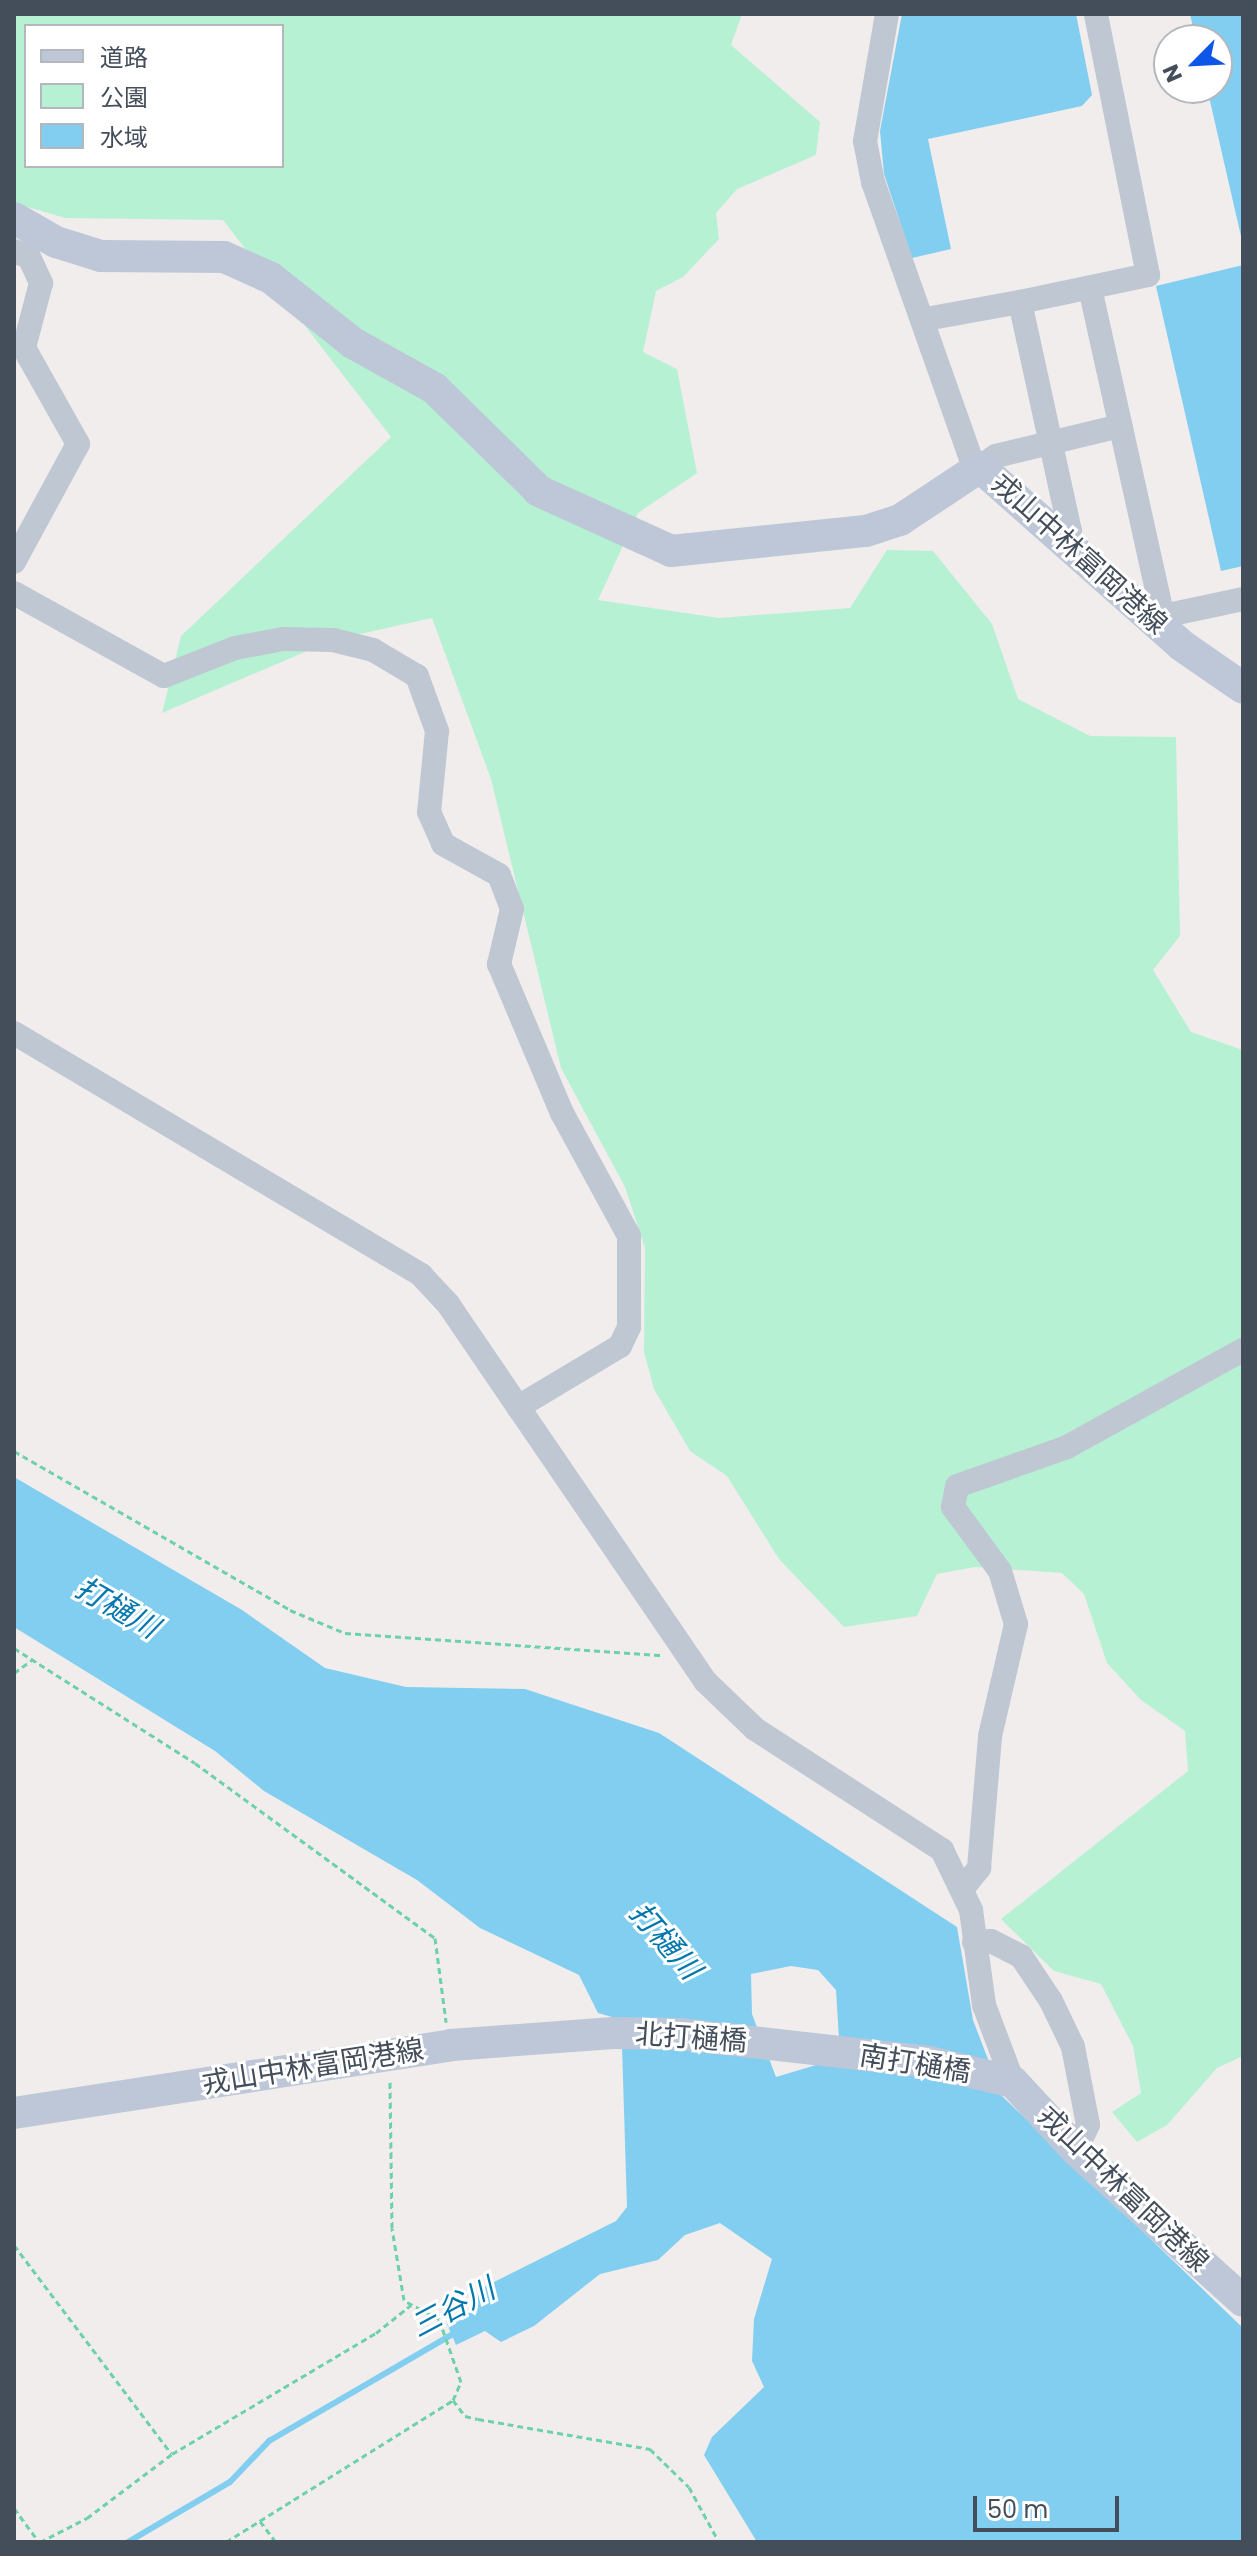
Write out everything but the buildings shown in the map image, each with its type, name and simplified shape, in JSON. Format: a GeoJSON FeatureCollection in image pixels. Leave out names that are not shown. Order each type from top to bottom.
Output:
{"type":"FeatureCollection","features":[{"type":"Feature","properties":{"kind":"main road","name":"戎山中林富岡港線"},"geometry":{"type":"LineString","coordinates":[[14,218],[56,242],[101,256],[224,257],[271,278],[353,343],[434,388],[539,491],[671,551],[866,531],[900,520],[980,467],[1243,688]]}},
{"type":"Feature","properties":{"kind":"main road","name":"戎山中林富岡港線"},"geometry":{"type":"LineString","coordinates":[[14,2113],[451,2045],[614,2033]]}},
{"type":"Feature","properties":{"kind":"main road","name":"北打樋橋"},"geometry":{"type":"LineString","coordinates":[[614,2033],[827,2051]]}},
{"type":"Feature","properties":{"kind":"main road","name":"南打樋橋"},"geometry":{"type":"LineString","coordinates":[[827,2051],[929,2062],[1008,2081]]}},
{"type":"Feature","properties":{"kind":"main road","name":"戎山中林富岡港線"},"geometry":{"type":"LineString","coordinates":[[1008,2081],[1076,2150],[1243,2301]]}},
{"type":"Feature","properties":{"kind":"street"},"geometry":{"type":"LineString","coordinates":[[887,14],[865,141],[873,182],[926,319],[963,441],[980,467],[996,456],[1120,426]]}},
{"type":"Feature","properties":{"kind":"street"},"geometry":{"type":"LineString","coordinates":[[926,319],[1148,275],[1096,14]]}},
{"type":"Feature","properties":{"kind":"street"},"geometry":{"type":"LineString","coordinates":[[14,251],[29,257],[41,283],[24,348],[78,444],[14,562]]}},
{"type":"Feature","properties":{"kind":"street"},"geometry":{"type":"LineString","coordinates":[[1090,288],[1160,620],[1243,599]]}},
{"type":"Feature","properties":{"kind":"street"},"geometry":{"type":"LineString","coordinates":[[1020,302],[1070,531],[1066,541]]}},
{"type":"Feature","properties":{"kind":"street"},"geometry":{"type":"LineString","coordinates":[[14,593],[164,676],[235,648],[283,639],[333,640],[373,650],[417,676],[437,731],[429,812],[443,844],[499,875],[512,909],[499,964],[562,1113],[629,1236],[629,1327],[620,1346],[518,1407]]}},
{"type":"Feature","properties":{"kind":"street"},"geometry":{"type":"LineString","coordinates":[[14,1033],[421,1275],[518,1407],[686,1656],[755,1729],[942,1850],[963,1888],[984,2005],[1008,2081]]}},
{"type":"Feature","properties":{"kind":"street"},"geometry":{"type":"LineString","coordinates":[[963,1888],[979,1868],[990,1736],[1016,1624],[1000,1571],[953,1507],[957,1486],[1067,1447],[1243,1350]]}},
{"type":"Feature","properties":{"kind":"street"},"geometry":{"type":"LineString","coordinates":[[974,1942],[991,1941],[1021,1956],[1051,2001],[1073,2047],[1088,2125],[1076,2150]]}},
{"type":"Feature","properties":{"kind":"path"},"geometry":{"type":"LineString","coordinates":[[14,1451],[290,1610],[345,1633],[686,1656]]}},
{"type":"Feature","properties":{"kind":"path"},"geometry":{"type":"LineString","coordinates":[[14,1648],[183,1755],[435,1938],[451,2045]]}},
{"type":"Feature","properties":{"kind":"path"},"geometry":{"type":"LineString","coordinates":[[14,1673],[33,1659]]}},
{"type":"Feature","properties":{"kind":"path"},"geometry":{"type":"LineString","coordinates":[[226,2542],[453,2400],[461,2382],[439,2319],[404,2300],[392,2228],[390,2055]]}},
{"type":"Feature","properties":{"kind":"path"},"geometry":{"type":"LineString","coordinates":[[14,2245],[172,2454]]}},
{"type":"Feature","properties":{"kind":"path"},"geometry":{"type":"LineString","coordinates":[[14,2508],[39,2542],[87,2518],[172,2454],[376,2333],[411,2305]]}},
{"type":"Feature","properties":{"kind":"path"},"geometry":{"type":"LineString","coordinates":[[453,2400],[465,2416],[650,2449],[689,2487],[719,2542]]}},
{"type":"Feature","properties":{"kind":"path"},"geometry":{"type":"LineString","coordinates":[[260,2521],[276,2542]]}},
{"type":"Feature","properties":{"kind":"green space"},"geometry":{"type":"Polygon","coordinates":[[[14,14],[742,14],[731,45],[820,122],[816,155],[737,189],[716,213],[719,239],[683,277],[656,291],[643,352],[677,369],[697,473],[638,513],[598,600],[719,618],[850,608],[887,550],[933,551],[992,624],[1018,699],[1090,736],[1176,737],[1180,936],[1153,970],[1191,1032],[1243,1050],[1243,2056],[1217,2068],[1167,2125],[1137,2142],[1112,2112],[1141,2093],[1133,2046],[1101,1984],[1054,1971],[1001,1919],[1188,1771],[1185,1731],[1141,1700],[1107,1663],[1084,1594],[1062,1573],[975,1567],[937,1574],[917,1616],[844,1627],[779,1559],[727,1476],[690,1451],[654,1389],[644,1352],[645,1248],[625,1187],[561,1068],[491,779],[432,618],[333,640],[162,713],[181,636],[391,437],[223,220],[65,218],[14,203],[14,14]]]}},
{"type":"Feature","properties":{"kind":"water"},"geometry":{"type":"Polygon","coordinates":[[[902,14],[1076,14],[1092,95],[1082,106],[928,139],[951,249],[912,258],[884,174],[880,131],[902,14]]]}},
{"type":"Feature","properties":{"kind":"water"},"geometry":{"type":"Polygon","coordinates":[[[1190,14],[1243,14],[1243,245],[1211,104],[1233,104],[1233,24],[1192,24],[1190,14]]]}},
{"type":"Feature","properties":{"kind":"water"},"geometry":{"type":"Polygon","coordinates":[[[1243,265],[1243,566],[1221,571],[1156,286],[1243,265]]]}},
{"type":"Feature","properties":{"kind":"water","name":"打樋川"},"geometry":{"type":"Polygon","coordinates":[[[14,1477],[242,1610],[325,1668],[406,1687],[525,1689],[659,1733],[957,1927],[973,2020],[1002,2096],[1243,2328],[1243,2542],[757,2542],[704,2455],[712,2437],[764,2387],[752,2361],[754,2319],[772,2259],[720,2223],[685,2235],[658,2260],[600,2274],[534,2326],[501,2342],[485,2331],[456,2345],[447,2324],[475,2307],[480,2289],[616,2221],[627,2207],[622,2046],[612,2017],[598,2013],[579,1975],[480,1928],[417,1880],[264,1791],[215,1751],[14,1627],[14,1477]],[[791,1966],[751,1974],[752,2014],[776,2077],[826,2062],[839,2039],[836,1990],[818,1970],[791,1966]]]}},
{"type":"Feature","properties":{"kind":"waterway","name":"三谷川"},"geometry":{"type":"LineString","coordinates":[[128,2542],[230,2482],[269,2441],[456,2332]]}}]}
